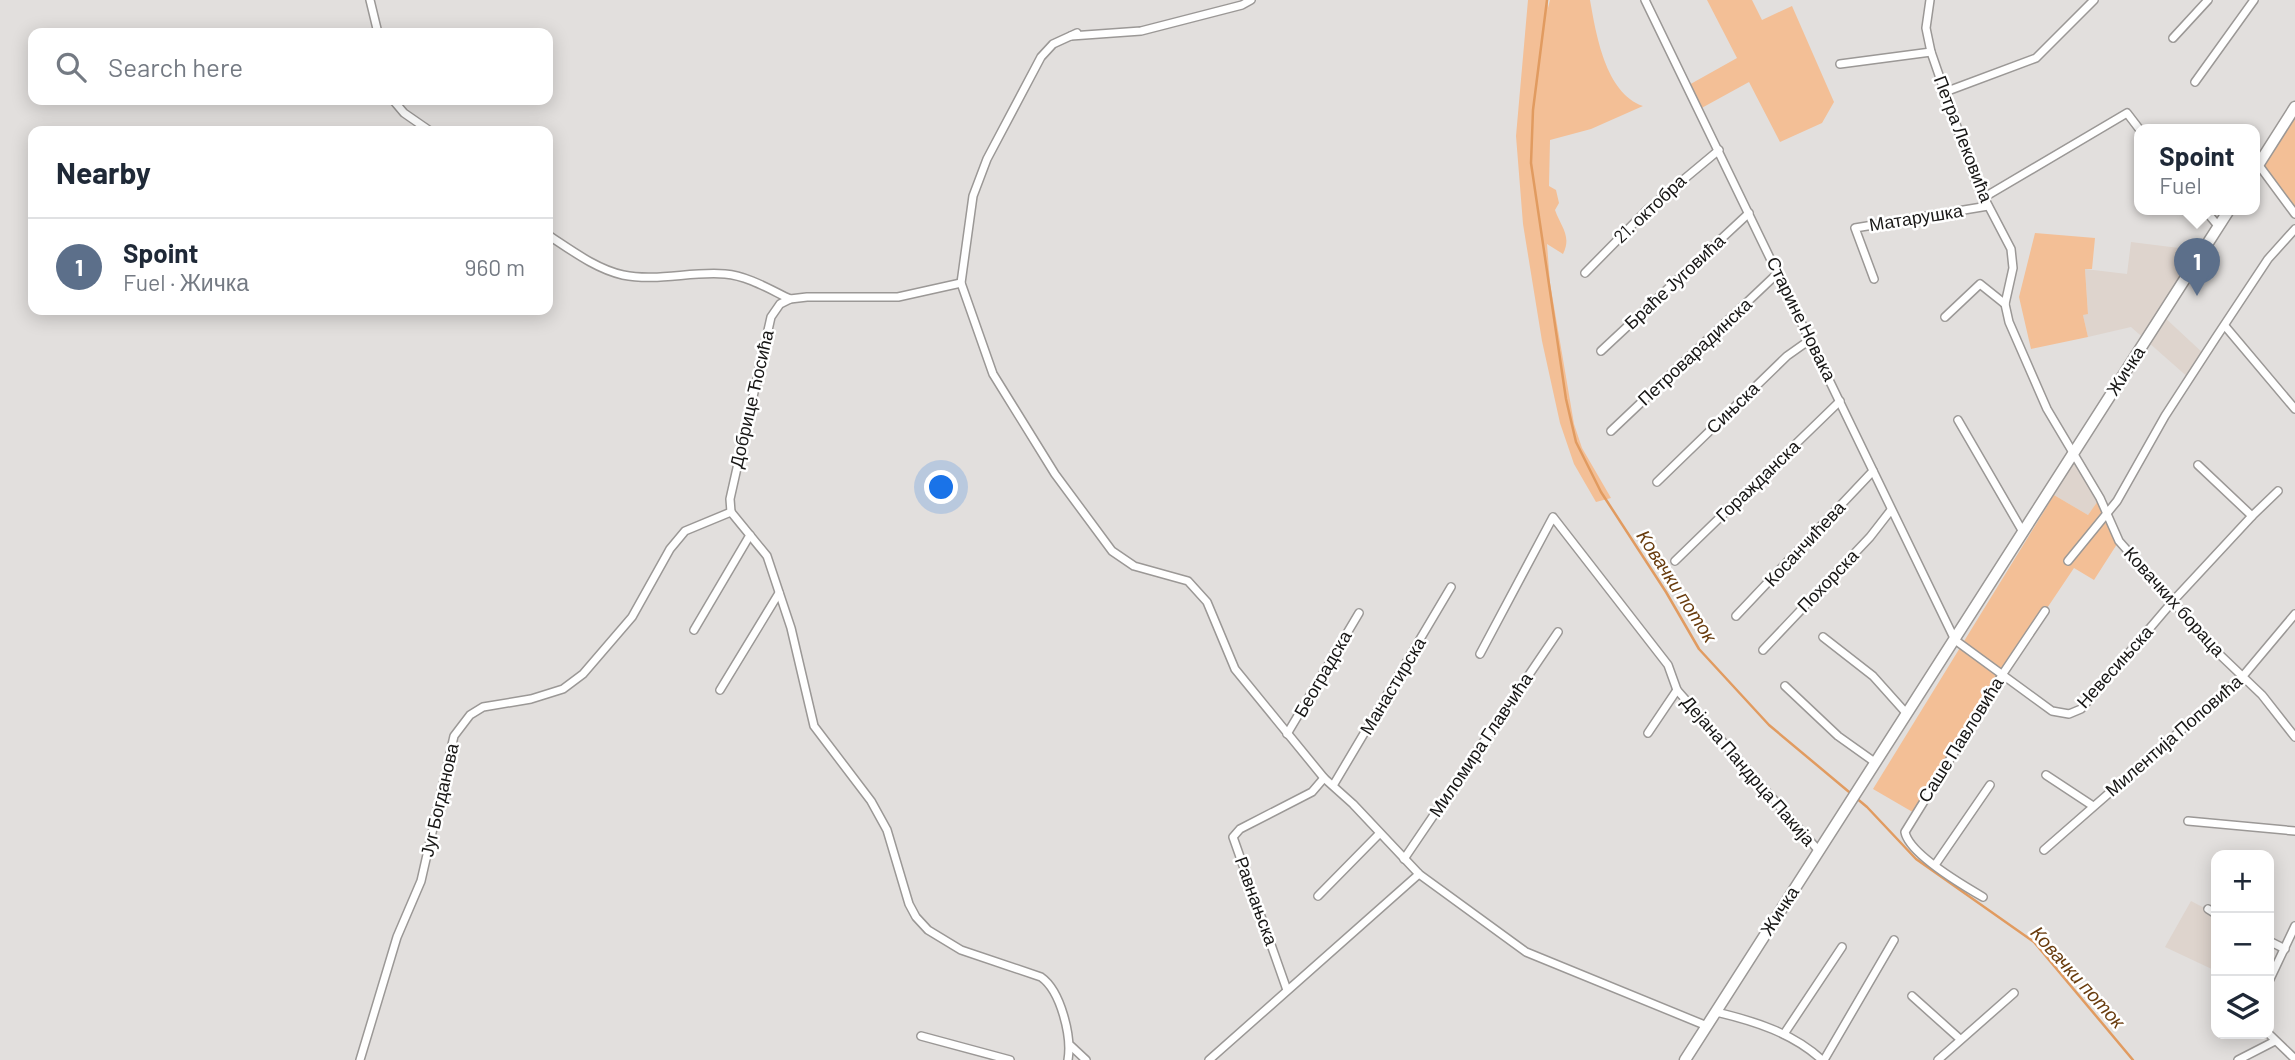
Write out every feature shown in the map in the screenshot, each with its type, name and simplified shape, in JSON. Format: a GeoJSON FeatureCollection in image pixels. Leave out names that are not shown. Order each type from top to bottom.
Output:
{"type":"FeatureCollection","features":[{"type":"Feature","properties":{"kind":"main road"},"geometry":{"type":"LineString","coordinates":[[2260,161],[2295,107]]}},
{"type":"Feature","properties":{"kind":"main road","name":"Жичка"},"geometry":{"type":"LineString","coordinates":[[1685,1060],[2226,215]]}},
{"type":"Feature","properties":{"kind":"street"},"geometry":{"type":"LineString","coordinates":[[370,0],[377,28]]}},
{"type":"Feature","properties":{"kind":"street"},"geometry":{"type":"LineString","coordinates":[[1067,36],[1141,31],[1242,5],[1251,0]]}},
{"type":"Feature","properties":{"kind":"street","name":"Старине Новака"},"geometry":{"type":"LineString","coordinates":[[1645,0],[1955,640]]}},
{"type":"Feature","properties":{"kind":"street","name":"Петра Лековића"},"geometry":{"type":"LineString","coordinates":[[1930,0],[1926,28],[1931,52],[1983,198],[2007,239],[2013,260],[2006,304],[2009,322],[2047,410],[2073,453]]}},
{"type":"Feature","properties":{"kind":"street"},"geometry":{"type":"LineString","coordinates":[[1945,92],[2036,58],[2094,0]]}},
{"type":"Feature","properties":{"kind":"street"},"geometry":{"type":"LineString","coordinates":[[2173,38],[2208,0]]}},
{"type":"Feature","properties":{"kind":"street"},"geometry":{"type":"LineString","coordinates":[[2195,82],[2254,0]]}},
{"type":"Feature","properties":{"kind":"street"},"geometry":{"type":"LineString","coordinates":[[1077,33],[1067,36],[1041,57],[986,159],[973,196],[961,283],[993,374],[1055,474],[1112,551],[1134,566],[1188,581],[1207,602],[1235,669],[1324,778],[1334,784],[1419,874],[1526,952],[1707,1026]]}},
{"type":"Feature","properties":{"kind":"street","name":"Петра Лековића"},"geometry":{"type":"LineString","coordinates":[[1840,64],[1931,52]]}},
{"type":"Feature","properties":{"kind":"street"},"geometry":{"type":"LineString","coordinates":[[397,105],[423,126]]}},
{"type":"Feature","properties":{"kind":"street"},"geometry":{"type":"LineString","coordinates":[[1983,198],[2127,113],[2135,124]]}},
{"type":"Feature","properties":{"kind":"street","name":"21. октобра"},"geometry":{"type":"LineString","coordinates":[[1585,273],[1647,210],[1718,150]]}},
{"type":"Feature","properties":{"kind":"street"},"geometry":{"type":"LineString","coordinates":[[2260,172],[2295,214]]}},
{"type":"Feature","properties":{"kind":"street","name":"Матарушка"},"geometry":{"type":"LineString","coordinates":[[1874,279],[1855,228],[1988,206]]}},
{"type":"Feature","properties":{"kind":"street","name":"Браће Југовића"},"geometry":{"type":"LineString","coordinates":[[1601,351],[1749,213]]}},
{"type":"Feature","properties":{"kind":"street"},"geometry":{"type":"LineString","coordinates":[[2209,215],[2218,227]]}},
{"type":"Feature","properties":{"kind":"street"},"geometry":{"type":"LineString","coordinates":[[2068,561],[2107,513],[2268,259],[2295,229]]}},
{"type":"Feature","properties":{"kind":"street"},"geometry":{"type":"LineString","coordinates":[[553,238],[596,265],[622,275],[648,278],[724,274],[743,277],[790,299],[898,297],[961,283]]}},
{"type":"Feature","properties":{"kind":"street","name":"Петроварадинска"},"geometry":{"type":"LineString","coordinates":[[1611,431],[1779,272]]}},
{"type":"Feature","properties":{"kind":"street"},"geometry":{"type":"LineString","coordinates":[[1945,317],[1980,284],[2006,304]]}},
{"type":"Feature","properties":{"kind":"street","name":"Добрице Ћосића"},"geometry":{"type":"LineString","coordinates":[[731,512],[730,499],[751,395],[771,317],[780,304],[790,299]]}},
{"type":"Feature","properties":{"kind":"street"},"geometry":{"type":"LineString","coordinates":[[2225,326],[2295,409]]}},
{"type":"Feature","properties":{"kind":"street","name":"Сињска"},"geometry":{"type":"LineString","coordinates":[[1657,482],[1787,356],[1811,339]]}},
{"type":"Feature","properties":{"kind":"street","name":"Горажданска"},"geometry":{"type":"LineString","coordinates":[[1675,561],[1840,401]]}},
{"type":"Feature","properties":{"kind":"street"},"geometry":{"type":"LineString","coordinates":[[1958,420],[2023,532]]}},
{"type":"Feature","properties":{"kind":"street","name":"Ковачких бораца"},"geometry":{"type":"LineString","coordinates":[[2073,453],[2107,513],[2119,541],[2295,737]]}},
{"type":"Feature","properties":{"kind":"street"},"geometry":{"type":"LineString","coordinates":[[2198,465],[2252,516]]}},
{"type":"Feature","properties":{"kind":"street","name":"Косанчићева"},"geometry":{"type":"LineString","coordinates":[[1736,616],[1873,471]]}},
{"type":"Feature","properties":{"kind":"street","name":"Невесињска"},"geometry":{"type":"LineString","coordinates":[[1955,640],[2052,711],[2069,715],[2076,712],[2173,601],[2278,491]]}},
{"type":"Feature","properties":{"kind":"street","name":"Похорска"},"geometry":{"type":"LineString","coordinates":[[1763,650],[1870,537],[1891,510]]}},
{"type":"Feature","properties":{"kind":"street"},"geometry":{"type":"LineString","coordinates":[[731,512],[767,556],[796,647],[814,726],[871,801],[887,830],[909,904],[916,917],[928,930],[961,950],[1041,977],[1051,984],[1071,1046],[1086,1060]]}},
{"type":"Feature","properties":{"kind":"street","name":"Југ Богданова"},"geometry":{"type":"LineString","coordinates":[[360,1060],[397,937],[421,881],[454,736],[470,715],[483,707],[531,699],[563,689],[583,674],[632,617],[670,549],[685,531],[731,512]]}},
{"type":"Feature","properties":{"kind":"street","name":"Дејана Пандрца Пакија"},"geometry":{"type":"LineString","coordinates":[[1480,654],[1553,517],[1668,665],[1677,690],[1819,851]]}},
{"type":"Feature","properties":{"kind":"street"},"geometry":{"type":"LineString","coordinates":[[694,629],[750,535]]}},
{"type":"Feature","properties":{"kind":"street","name":"Манастирска"},"geometry":{"type":"LineString","coordinates":[[1334,784],[1451,587]]}},
{"type":"Feature","properties":{"kind":"street"},"geometry":{"type":"LineString","coordinates":[[720,690],[779,593]]}},
{"type":"Feature","properties":{"kind":"street","name":"Саше Павловића"},"geometry":{"type":"LineString","coordinates":[[1983,897],[1935,865],[1911,844],[1905,832],[2002,674],[2045,611]]}},
{"type":"Feature","properties":{"kind":"street","name":"Београдска"},"geometry":{"type":"LineString","coordinates":[[1287,734],[1359,613]]}},
{"type":"Feature","properties":{"kind":"street","name":"Милентија Поповића"},"geometry":{"type":"LineString","coordinates":[[2044,850],[2243,676],[2295,614]]}},
{"type":"Feature","properties":{"kind":"street","name":"Миломира Главчића"},"geometry":{"type":"LineString","coordinates":[[1404,859],[1558,632]]}},
{"type":"Feature","properties":{"kind":"street"},"geometry":{"type":"LineString","coordinates":[[1823,637],[1872,676],[1907,714]]}},
{"type":"Feature","properties":{"kind":"street"},"geometry":{"type":"LineString","coordinates":[[1786,687],[1838,736],[1876,763]]}},
{"type":"Feature","properties":{"kind":"street","name":"Дејана Пандрца Пакија"},"geometry":{"type":"LineString","coordinates":[[1648,733],[1677,690]]}},
{"type":"Feature","properties":{"kind":"street"},"geometry":{"type":"LineString","coordinates":[[2046,775],[2093,806]]}},
{"type":"Feature","properties":{"kind":"street","name":"Равнањска"},"geometry":{"type":"LineString","coordinates":[[1287,990],[1233,837],[1240,830],[1312,792],[1324,778]]}},
{"type":"Feature","properties":{"kind":"street"},"geometry":{"type":"LineString","coordinates":[[1935,865],[1990,785]]}},
{"type":"Feature","properties":{"kind":"street"},"geometry":{"type":"LineString","coordinates":[[2188,821],[2295,831]]}},
{"type":"Feature","properties":{"kind":"street"},"geometry":{"type":"LineString","coordinates":[[1318,896],[1379,834]]}},
{"type":"Feature","properties":{"kind":"street"},"geometry":{"type":"LineString","coordinates":[[1209,1060],[1419,874]]}},
{"type":"Feature","properties":{"kind":"street"},"geometry":{"type":"LineString","coordinates":[[2272,976],[2295,926]]}},
{"type":"Feature","properties":{"kind":"street"},"geometry":{"type":"LineString","coordinates":[[1716,1013],[1748,1020],[1784,1034],[1823,1060],[1894,940]]}},
{"type":"Feature","properties":{"kind":"street"},"geometry":{"type":"LineString","coordinates":[[2274,944],[2285,949]]}},
{"type":"Feature","properties":{"kind":"street"},"geometry":{"type":"LineString","coordinates":[[1784,1034],[1842,947]]}},
{"type":"Feature","properties":{"kind":"street"},"geometry":{"type":"LineString","coordinates":[[1938,1060],[2014,993]]}},
{"type":"Feature","properties":{"kind":"street"},"geometry":{"type":"LineString","coordinates":[[1912,996],[1960,1040]]}},
{"type":"Feature","properties":{"kind":"street"},"geometry":{"type":"LineString","coordinates":[[921,1036],[1010,1060]]}},
{"type":"Feature","properties":{"kind":"street"},"geometry":{"type":"LineString","coordinates":[[2238,1060],[2275,1041],[2295,1059]]}},
{"type":"Feature","properties":{"kind":"street"},"geometry":{"type":"LineString","coordinates":[[1068,1060],[1071,1046]]}},
{"type":"Feature","properties":{"kind":"shaded area"},"geometry":{"type":"Polygon","coordinates":[[[1528,0],[1548,0],[1548,8],[1550,0],[1590,0],[1599,45],[1611,75],[1630,99],[1643,106],[1591,129],[1550,140],[1549,186],[1556,190],[1559,203],[1555,210],[1565,232],[1566,242],[1563,254],[1547,244],[1550,283],[1574,424],[1582,448],[1611,498],[1596,502],[1574,464],[1560,423],[1542,341],[1523,224],[1516,136],[1528,0]]]}},
{"type":"Feature","properties":{"kind":"shaded area"},"geometry":{"type":"Polygon","coordinates":[[[1707,0],[1752,0],[1762,20],[1792,6],[1834,102],[1822,123],[1780,142],[1749,82],[1698,110],[1687,86],[1737,58],[1707,0]]]}},
{"type":"Feature","properties":{"kind":"shaded area"},"geometry":{"type":"Polygon","coordinates":[[[2295,107],[2295,215],[2260,167],[2260,161],[2295,107]]]}},
{"type":"Feature","properties":{"kind":"shaded area"},"geometry":{"type":"Polygon","coordinates":[[[2035,233],[2095,238],[2092,269],[2085,269],[2088,314],[2083,315],[2088,337],[2031,349],[2019,297],[2035,233]]]}},
{"type":"Feature","properties":{"kind":"shaded area"},"geometry":{"type":"Polygon","coordinates":[[[2131,242],[2203,251],[2162,315],[2205,355],[2190,379],[2131,327],[2088,337],[2083,315],[2088,313],[2085,269],[2127,274],[2131,242]]]}},
{"type":"Feature","properties":{"kind":"shaded area"},"geometry":{"type":"Polygon","coordinates":[[[2076,459],[2100,498],[2088,515],[2054,495],[2076,459]]]}},
{"type":"Feature","properties":{"kind":"shaded area"},"geometry":{"type":"Polygon","coordinates":[[[2054,495],[2088,515],[2100,498],[2119,541],[2094,580],[2074,568],[2002,675],[1916,814],[1873,789],[2054,495]]]}},
{"type":"Feature","properties":{"kind":"shaded area"},"geometry":{"type":"Polygon","coordinates":[[[2191,901],[2211,911],[2211,969],[2165,947],[2191,901]]]}},
{"type":"Feature","properties":{"kind":"waterway","name":"Ковачки поток"},"geometry":{"type":"LineString","coordinates":[[1547,0],[1533,110],[1531,163],[1566,399],[1576,442],[1601,492],[1666,592],[1699,649],[1769,725],[1867,807],[1916,859],[2034,942],[2133,1060]]}},
{"type":"Feature","properties":{"kind":"place","name":"Spoint"},"geometry":{"type":"Point","coordinates":[2197,296]}}]}
